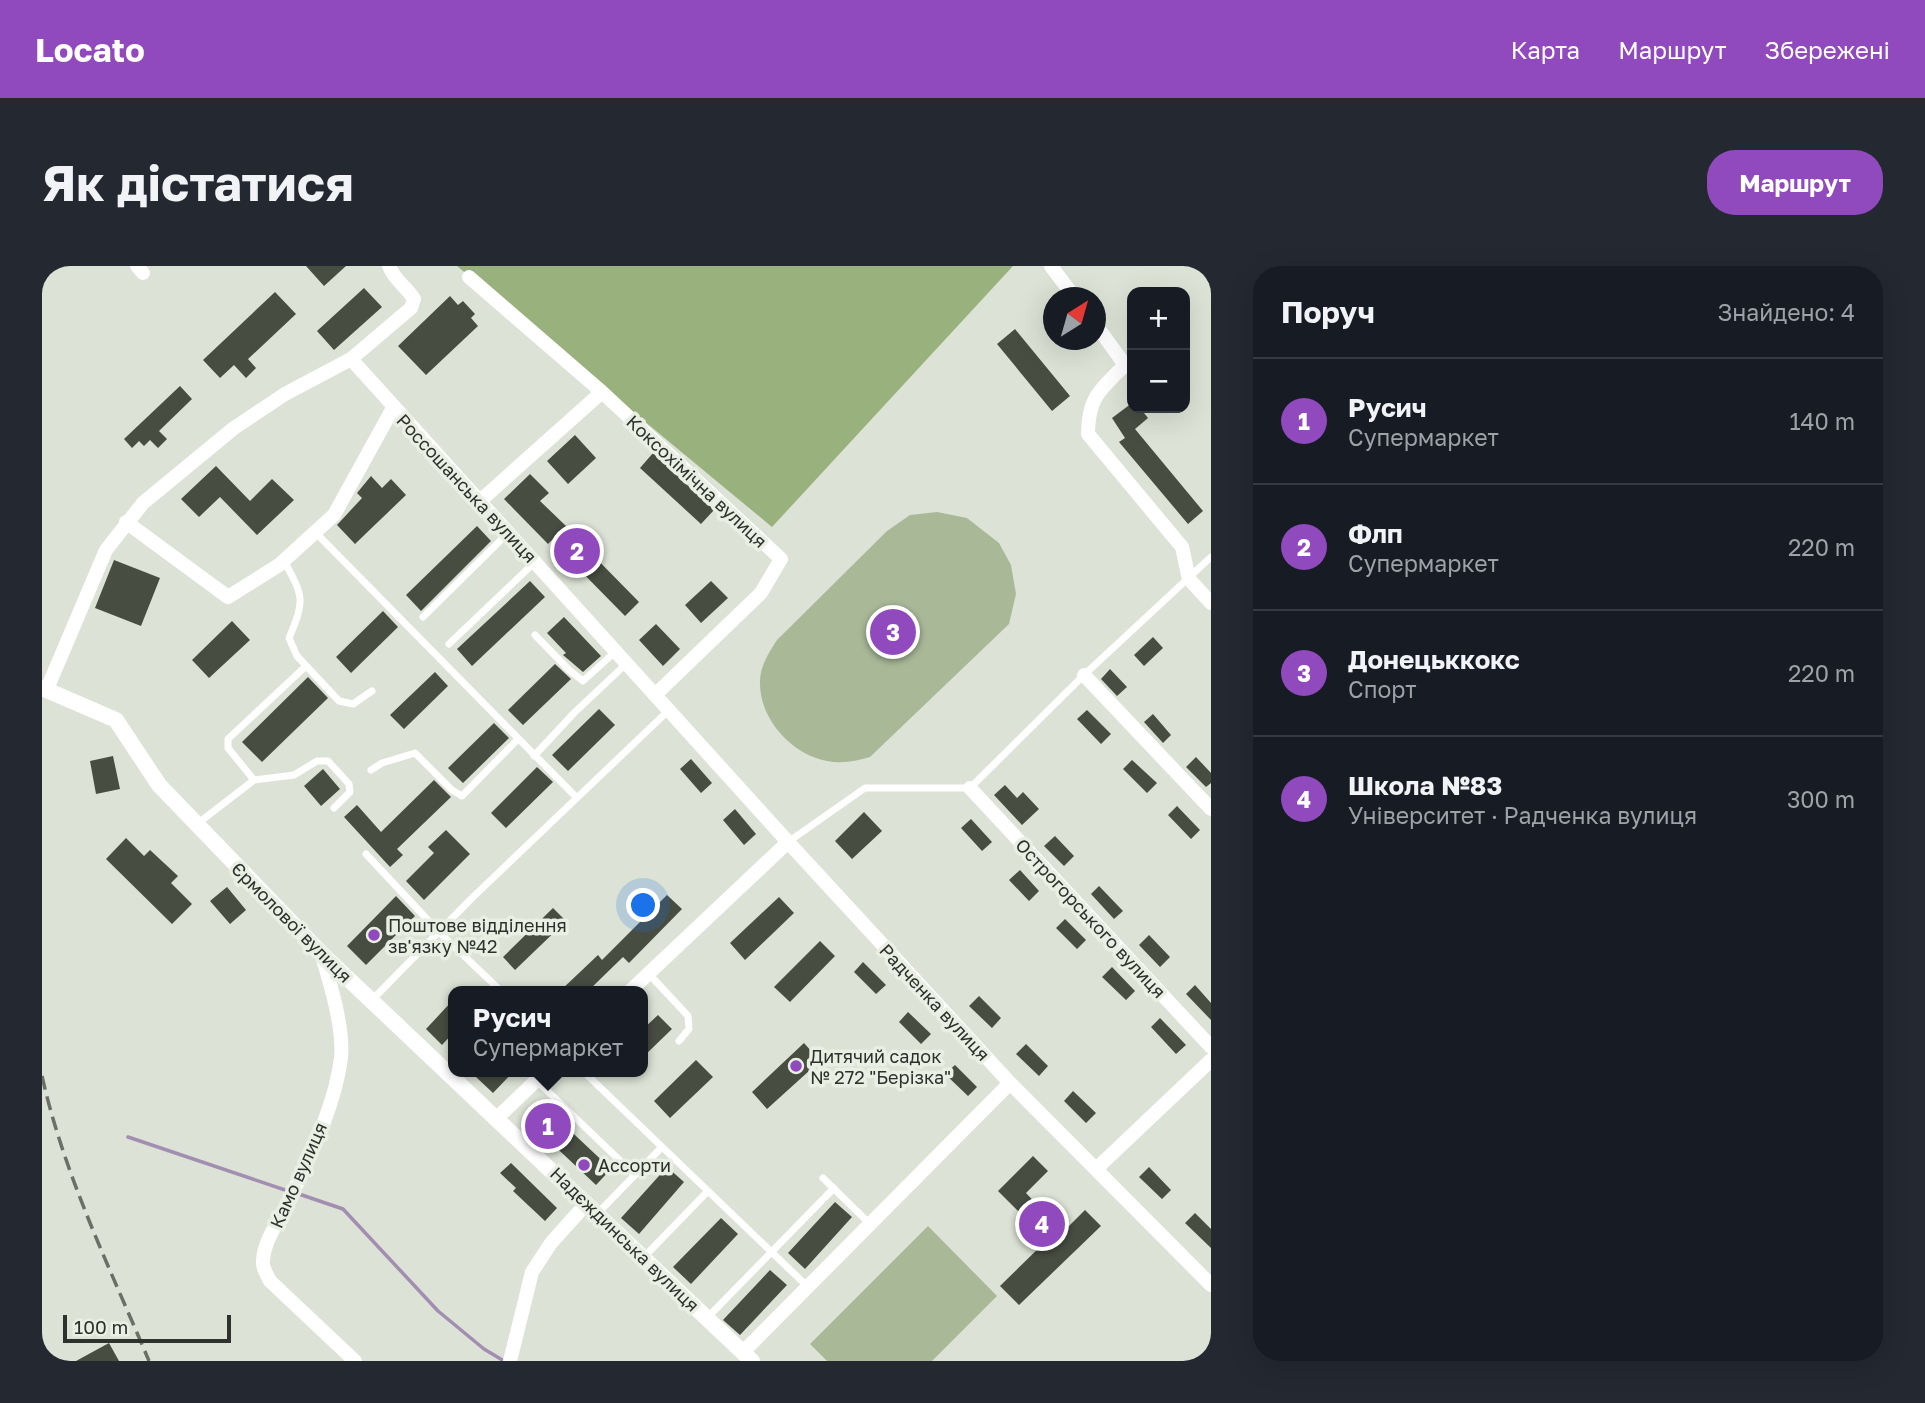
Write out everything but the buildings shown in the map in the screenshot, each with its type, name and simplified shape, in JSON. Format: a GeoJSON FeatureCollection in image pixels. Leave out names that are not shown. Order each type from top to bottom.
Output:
{"type":"FeatureCollection","features":[{"type":"Feature","properties":{"kind":"street"},"geometry":{"type":"LineString","coordinates":[[45,688],[106,550],[143,503],[234,428],[285,394],[351,359],[411,308],[414,299],[410,291],[398,282],[389,266]]}},
{"type":"Feature","properties":{"kind":"street"},"geometry":{"type":"LineString","coordinates":[[1051,266],[1067,287]]}},
{"type":"Feature","properties":{"kind":"street","name":"Коксохімічна вулиця"},"geometry":{"type":"LineString","coordinates":[[469,277],[602,392],[780,559],[761,593],[656,694]]}},
{"type":"Feature","properties":{"kind":"street"},"geometry":{"type":"LineString","coordinates":[[1106,339],[1125,365],[1097,393],[1088,416],[1088,434],[1182,547],[1189,579],[1211,603]]}},
{"type":"Feature","properties":{"kind":"street","name":"Россошанська вулиця"},"geometry":{"type":"LineString","coordinates":[[351,359],[670,709]]}},
{"type":"Feature","properties":{"kind":"street"},"geometry":{"type":"LineString","coordinates":[[480,501],[602,392]]}},
{"type":"Feature","properties":{"kind":"street"},"geometry":{"type":"LineString","coordinates":[[126,522],[228,597],[284,561],[334,515],[393,408]]}},
{"type":"Feature","properties":{"kind":"street"},"geometry":{"type":"LineString","coordinates":[[1084,675],[1211,809]]}},
{"type":"Feature","properties":{"kind":"street","name":"Єрмолової вулиця"},"geometry":{"type":"LineString","coordinates":[[45,688],[116,720],[159,785],[321,953],[448,1073]]}},
{"type":"Feature","properties":{"kind":"street","name":"Радченка вулиця"},"geometry":{"type":"LineString","coordinates":[[670,709],[788,842],[1010,1083],[1211,1285]]}},
{"type":"Feature","properties":{"kind":"street","name":"Острогорського вулиця"},"geometry":{"type":"LineString","coordinates":[[970,788],[1211,1047]]}},
{"type":"Feature","properties":{"kind":"street"},"geometry":{"type":"LineString","coordinates":[[636,986],[788,842]]}},
{"type":"Feature","properties":{"kind":"street","name":"Камо вулиця"},"geometry":{"type":"LineString","coordinates":[[321,953],[338,1022],[341,1054],[338,1077],[310,1153],[267,1242],[262,1263],[270,1281],[355,1361]]}},
{"type":"Feature","properties":{"kind":"street"},"geometry":{"type":"LineString","coordinates":[[1096,1169],[1211,1060]]}},
{"type":"Feature","properties":{"kind":"street","name":"Єрмолової вулиця"},"geometry":{"type":"LineString","coordinates":[[453,1077],[496,1118]]}},
{"type":"Feature","properties":{"kind":"street"},"geometry":{"type":"LineString","coordinates":[[496,1118],[540,1077]]}},
{"type":"Feature","properties":{"kind":"street"},"geometry":{"type":"LineString","coordinates":[[747,1357],[808,1287],[1010,1083]]}},
{"type":"Feature","properties":{"kind":"street","name":"Надєждинська вулиця"},"geometry":{"type":"LineString","coordinates":[[496,1118],[747,1357]]}},
{"type":"Feature","properties":{"kind":"street"},"geometry":{"type":"LineString","coordinates":[[510,1361],[532,1272],[551,1242],[592,1208]]}},
{"type":"Feature","properties":{"kind":"lane"},"geometry":{"type":"LineString","coordinates":[[315,532],[577,798]]}},
{"type":"Feature","properties":{"kind":"lane"},"geometry":{"type":"LineString","coordinates":[[423,617],[509,533]]}},
{"type":"Feature","properties":{"kind":"lane"},"geometry":{"type":"LineString","coordinates":[[788,842],[865,788],[970,788],[1084,675],[1211,557]]}},
{"type":"Feature","properties":{"kind":"lane"},"geometry":{"type":"LineString","coordinates":[[284,561],[298,586],[301,609],[289,638],[297,656],[339,701],[353,704],[372,691]]}},
{"type":"Feature","properties":{"kind":"lane"},"geometry":{"type":"LineString","coordinates":[[449,644],[535,562]]}},
{"type":"Feature","properties":{"kind":"lane"},"geometry":{"type":"LineString","coordinates":[[535,635],[583,681],[616,650]]}},
{"type":"Feature","properties":{"kind":"lane"},"geometry":{"type":"LineString","coordinates":[[534,755],[628,662]]}},
{"type":"Feature","properties":{"kind":"lane"},"geometry":{"type":"LineString","coordinates":[[254,780],[228,748],[228,739],[306,666]]}},
{"type":"Feature","properties":{"kind":"lane"},"geometry":{"type":"LineString","coordinates":[[372,1001],[439,932],[670,709]]}},
{"type":"Feature","properties":{"kind":"lane"},"geometry":{"type":"LineString","coordinates":[[371,770],[383,763],[415,753],[452,790],[462,796],[518,739]]}},
{"type":"Feature","properties":{"kind":"lane"},"geometry":{"type":"LineString","coordinates":[[196,824],[254,780],[294,775],[317,761],[328,761],[349,784],[350,792],[334,808]]}},
{"type":"Feature","properties":{"kind":"lane"},"geometry":{"type":"LineString","coordinates":[[366,854],[439,932],[495,986]]}},
{"type":"Feature","properties":{"kind":"lane"},"geometry":{"type":"LineString","coordinates":[[649,974],[688,1016],[688,1029],[679,1041]]}},
{"type":"Feature","properties":{"kind":"lane"},"geometry":{"type":"LineString","coordinates":[[542,1077],[635,1175]]}},
{"type":"Feature","properties":{"kind":"lane"},"geometry":{"type":"LineString","coordinates":[[589,1077],[808,1287]]}},
{"type":"Feature","properties":{"kind":"lane"},"geometry":{"type":"LineString","coordinates":[[592,1208],[635,1175],[662,1147]]}},
{"type":"Feature","properties":{"kind":"lane"},"geometry":{"type":"LineString","coordinates":[[823,1178],[870,1224]]}},
{"type":"Feature","properties":{"kind":"lane"},"geometry":{"type":"LineString","coordinates":[[707,1318],[834,1188]]}},
{"type":"Feature","properties":{"kind":"lane"},"geometry":{"type":"LineString","coordinates":[[644,1258],[708,1191]]}},
{"type":"Feature","properties":{"kind":"green space"},"geometry":{"type":"Polygon","coordinates":[[[457,266],[1013,266],[772,527],[457,266]]]}},
{"type":"Feature","properties":{"kind":"green space"},"geometry":{"type":"Polygon","coordinates":[[[937,512],[967,518],[999,543],[1011,565],[1016,594],[1009,624],[870,757],[849,762],[833,762],[802,752],[781,734],[766,711],[760,685],[761,673],[770,651],[777,640],[887,531],[910,515],[937,512]]]}},
{"type":"Feature","properties":{"kind":"green space"},"geometry":{"type":"Polygon","coordinates":[[[928,1226],[997,1296],[932,1361],[827,1361],[810,1344],[928,1226]]]}},
{"type":"Feature","properties":{"kind":"waterway"},"geometry":{"type":"LineString","coordinates":[[128,1137],[288,1191]]}},
{"type":"Feature","properties":{"kind":"waterway"},"geometry":{"type":"LineString","coordinates":[[296,1193],[343,1209],[438,1311],[484,1349],[504,1361]]}},
{"type":"Feature","properties":{"kind":"railway"},"geometry":{"type":"LineString","coordinates":[[42,1076],[51,1113],[75,1185],[149,1361]]}},
{"type":"Feature","properties":{"kind":"place","name":"Флп"},"geometry":{"type":"Point","coordinates":[577,551]}},
{"type":"Feature","properties":{"kind":"place","name":"Донецьккокс"},"geometry":{"type":"Point","coordinates":[893,632]}},
{"type":"Feature","properties":{"kind":"place","name":"Поштове відділення зв'язку №42"},"geometry":{"type":"Point","coordinates":[374,935]}},
{"type":"Feature","properties":{"kind":"place","name":"Дитячий садок № 272 \"Берізка\""},"geometry":{"type":"Point","coordinates":[796,1066]}},
{"type":"Feature","properties":{"kind":"place","name":"Русич"},"geometry":{"type":"Point","coordinates":[548,1126]}},
{"type":"Feature","properties":{"kind":"place","name":"Ассорти"},"geometry":{"type":"Point","coordinates":[584,1165]}},
{"type":"Feature","properties":{"kind":"place","name":"Школа №83"},"geometry":{"type":"Point","coordinates":[1042,1224]}}]}
